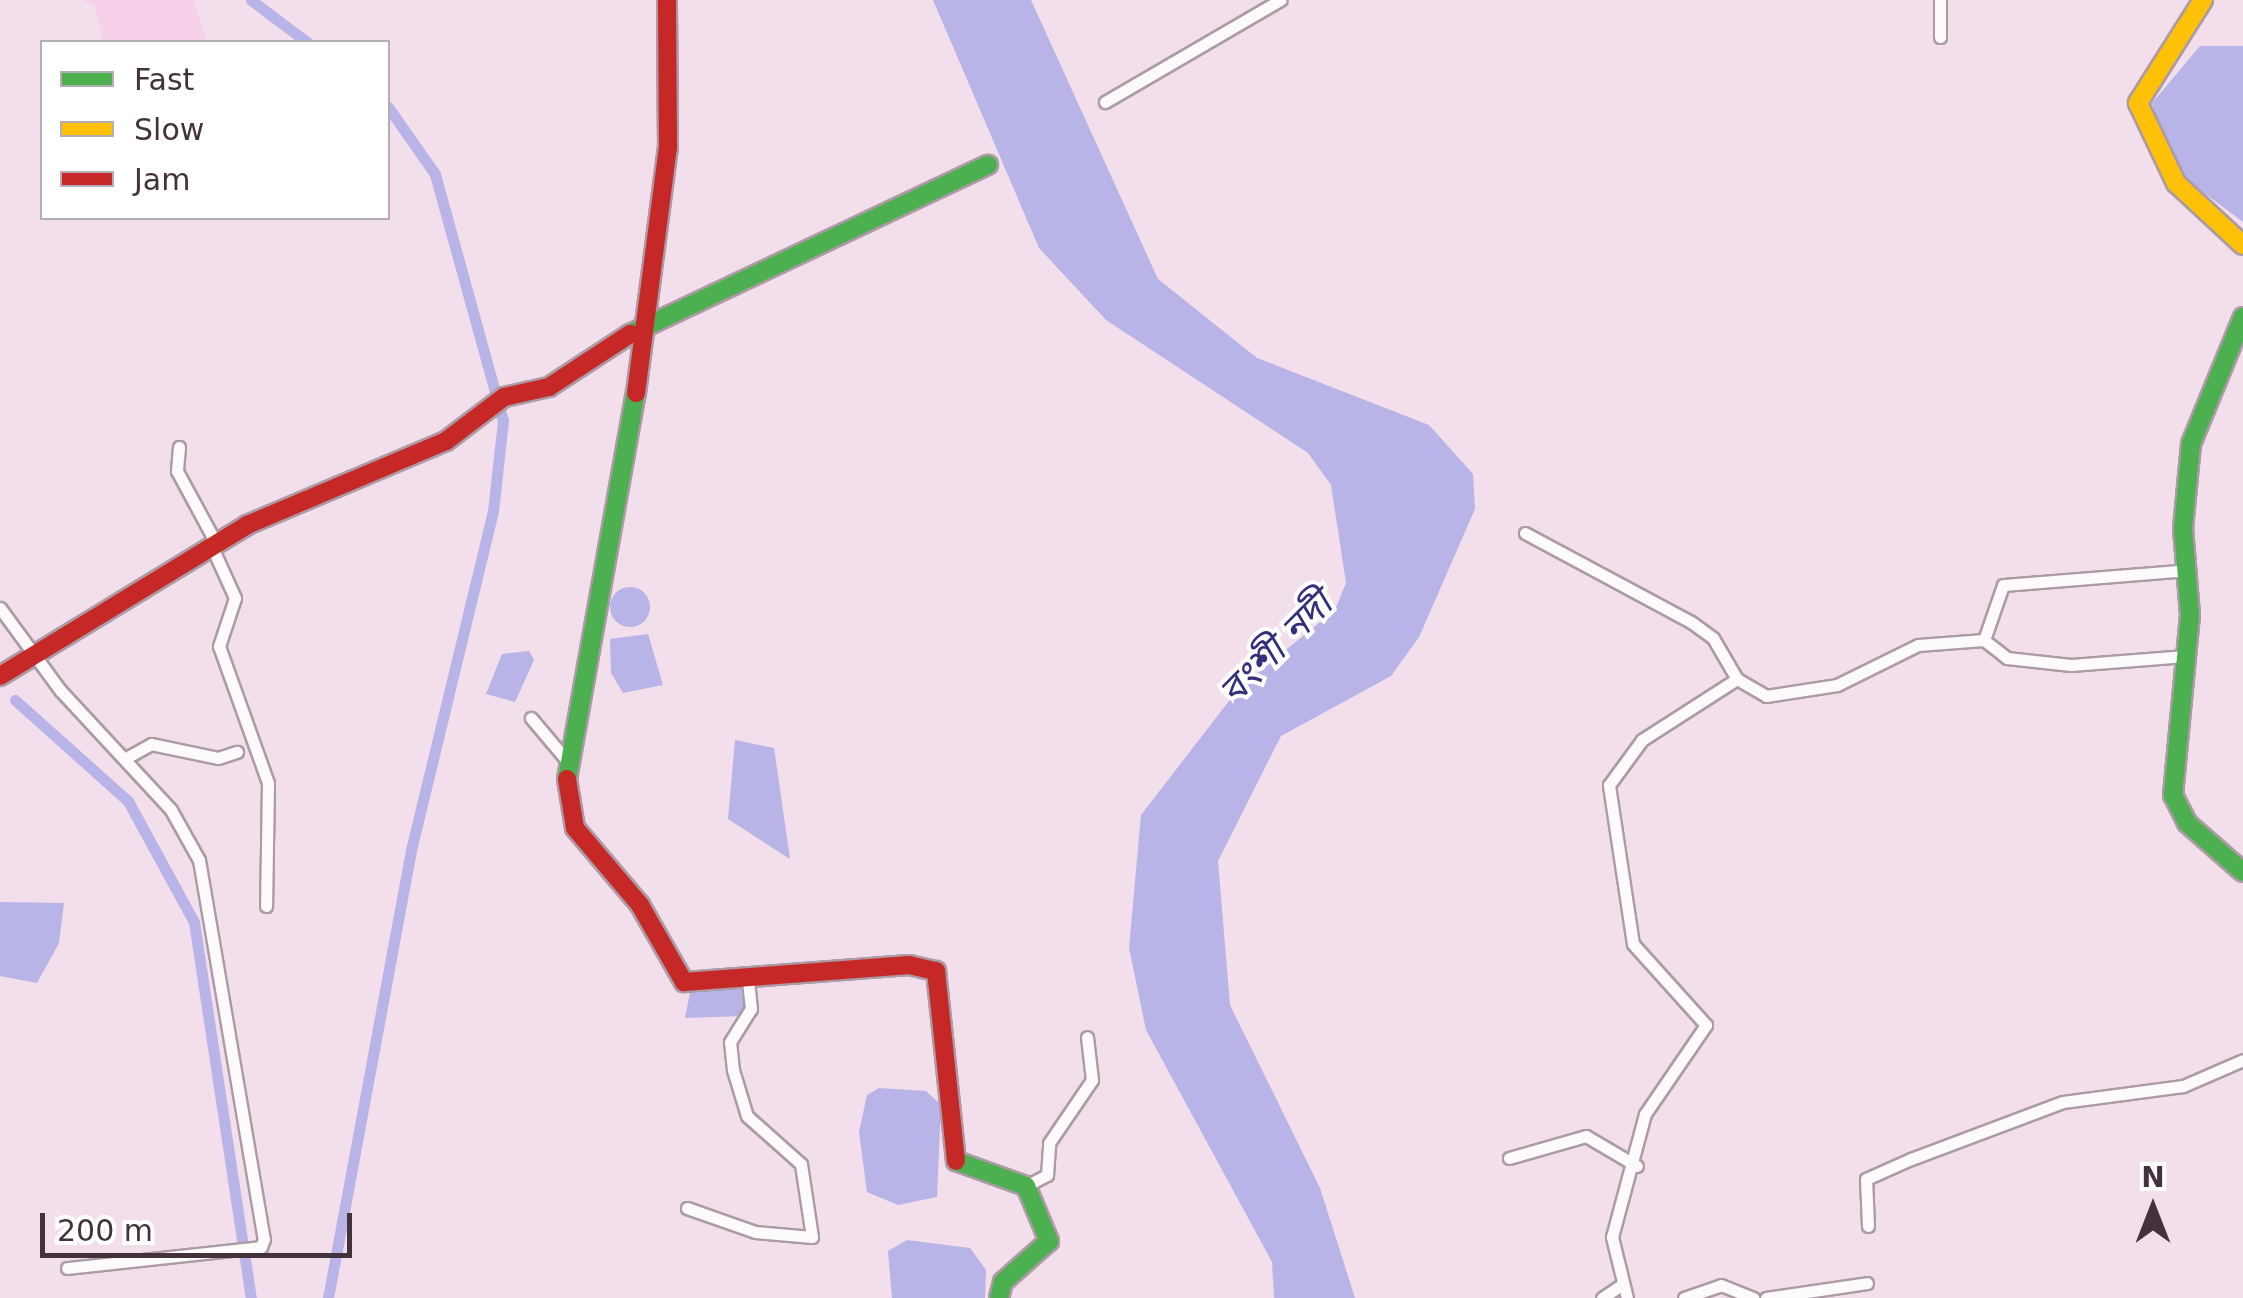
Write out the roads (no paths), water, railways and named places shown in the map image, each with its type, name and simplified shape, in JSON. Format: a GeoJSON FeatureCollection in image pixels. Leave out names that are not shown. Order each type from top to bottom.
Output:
{"type":"FeatureCollection","features":[{"type":"Feature","properties":{"kind":"street"},"geometry":{"type":"LineString","coordinates":[[667,0],[674,68],[643,325],[596,653],[568,762],[575,828],[640,905],[684,982],[909,964],[936,971],[954,1158],[966,1171],[1026,1186],[1047,1174],[1049,1143],[1092,1080],[1088,1038]]}},
{"type":"Feature","properties":{"kind":"street"},"geometry":{"type":"LineString","coordinates":[[1105,102],[1280,0]]}},
{"type":"Feature","properties":{"kind":"street"},"geometry":{"type":"LineString","coordinates":[[1940,0],[1940,38]]}},
{"type":"Feature","properties":{"kind":"street"},"geometry":{"type":"LineString","coordinates":[[2203,0],[2195,24],[2144,80],[2138,103],[2176,184],[2243,245]]}},
{"type":"Feature","properties":{"kind":"street"},"geometry":{"type":"LineString","coordinates":[[0,676],[36,658],[214,544],[474,421],[504,398],[549,387],[643,325],[988,165]]}},
{"type":"Feature","properties":{"kind":"street"},"geometry":{"type":"LineString","coordinates":[[2243,316],[2195,426],[2183,500],[2188,570],[2186,656],[2174,795],[2187,823],[2243,872]]}},
{"type":"Feature","properties":{"kind":"street"},"geometry":{"type":"LineString","coordinates":[[179,447],[177,471],[214,544],[235,598],[218,646],[268,783],[266,906]]}},
{"type":"Feature","properties":{"kind":"street"},"geometry":{"type":"LineString","coordinates":[[1525,533],[1691,622],[1713,638],[1737,679],[1788,696],[1837,685],[1918,645],[1984,640],[2008,658],[2071,664],[2186,656]]}},
{"type":"Feature","properties":{"kind":"street"},"geometry":{"type":"LineString","coordinates":[[1984,640],[2003,586],[2188,570]]}},
{"type":"Feature","properties":{"kind":"street"},"geometry":{"type":"LineString","coordinates":[[0,608],[36,658],[171,810],[206,886],[264,1244],[67,1268]]}},
{"type":"Feature","properties":{"kind":"street"},"geometry":{"type":"LineString","coordinates":[[1627,1298],[1620,1286],[1612,1237],[1637,1166],[1651,1100],[1706,1025],[1633,944],[1609,785],[1642,740],[1737,679]]}},
{"type":"Feature","properties":{"kind":"street"},"geometry":{"type":"LineString","coordinates":[[531,718],[568,762]]}},
{"type":"Feature","properties":{"kind":"street"},"geometry":{"type":"LineString","coordinates":[[126,758],[145,744],[218,758],[237,752]]}},
{"type":"Feature","properties":{"kind":"street"},"geometry":{"type":"LineString","coordinates":[[687,1208],[755,1232],[812,1237],[802,1164],[752,1122],[736,1082],[730,1042],[750,1018],[748,978]]}},
{"type":"Feature","properties":{"kind":"street"},"geometry":{"type":"LineString","coordinates":[[1868,1226],[1866,1179],[1911,1159],[2063,1102],[2182,1086],[2243,1060]]}},
{"type":"Feature","properties":{"kind":"street"},"geometry":{"type":"LineString","coordinates":[[1509,1158],[1586,1136],[1637,1166]]}},
{"type":"Feature","properties":{"kind":"street"},"geometry":{"type":"LineString","coordinates":[[999,1298],[1003,1282],[1049,1241],[1026,1186]]}},
{"type":"Feature","properties":{"kind":"street"},"geometry":{"type":"LineString","coordinates":[[1766,1298],[1867,1283]]}},
{"type":"Feature","properties":{"kind":"street"},"geometry":{"type":"LineString","coordinates":[[1602,1298],[1620,1286]]}},
{"type":"Feature","properties":{"kind":"street"},"geometry":{"type":"LineString","coordinates":[[1684,1298],[1721,1286],[1753,1298]]}},
{"type":"Feature","properties":{"kind":"waterway"},"geometry":{"type":"LineString","coordinates":[[251,0],[304,40]]}},
{"type":"Feature","properties":{"kind":"waterway"},"geometry":{"type":"LineString","coordinates":[[328,1298],[411,850],[493,511],[503,421],[435,174],[390,110]]}},
{"type":"Feature","properties":{"kind":"waterway"},"geometry":{"type":"LineString","coordinates":[[15,700],[128,801],[194,922],[251,1298]]}},
{"type":"Feature","properties":{"kind":"water label","name":"বংশী নদী"},"geometry":{"type":"Point","coordinates":[1276,648]}}]}
